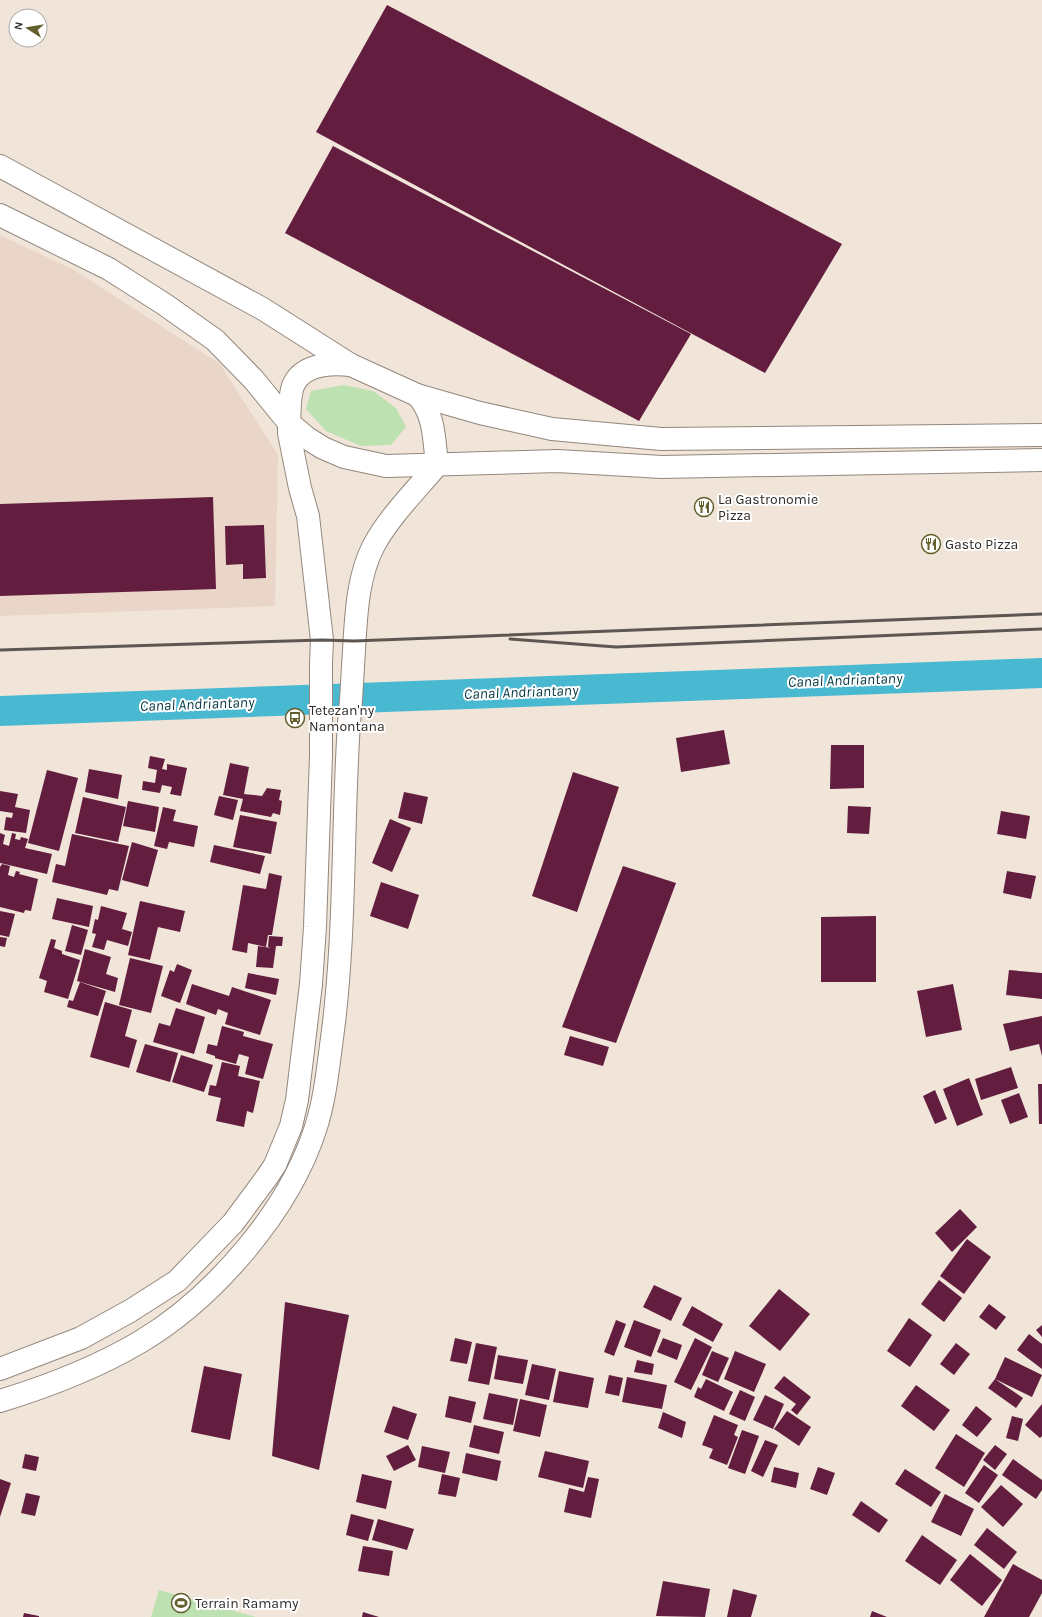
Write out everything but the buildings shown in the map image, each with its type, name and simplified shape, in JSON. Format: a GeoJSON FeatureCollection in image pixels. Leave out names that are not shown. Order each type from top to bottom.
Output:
{"type":"FeatureCollection","features":[{"type":"Feature","properties":{"kind":"main road"},"geometry":{"type":"LineString","coordinates":[[0,166],[263,309],[351,365],[417,395],[480,413],[552,429],[661,439],[1042,435]]}},
{"type":"Feature","properties":{"kind":"main road"},"geometry":{"type":"LineString","coordinates":[[0,215],[109,269],[164,304],[215,340],[254,380],[290,423],[307,438],[344,457],[386,466],[557,460],[662,467],[1042,460]]}},
{"type":"Feature","properties":{"kind":"main road"},"geometry":{"type":"LineString","coordinates":[[0,1369],[81,1338],[112,1322],[165,1290],[177,1281],[233,1223],[275,1165],[290,1126],[297,1100],[311,984],[316,912],[321,754],[320,663],[322,640],[308,516],[290,438],[291,399],[293,386],[301,376],[312,369],[325,364],[351,365]]}},
{"type":"Feature","properties":{"kind":"main road"},"geometry":{"type":"LineString","coordinates":[[0,1401],[39,1389],[93,1367],[141,1341],[185,1310],[229,1269],[268,1221],[297,1174],[310,1144],[323,1098],[335,1016],[340,966],[348,752],[357,607],[360,588],[374,545],[400,508],[437,465],[432,424],[426,407],[417,395]]}},
{"type":"Feature","properties":{"kind":"shaded area"},"geometry":{"type":"Polygon","coordinates":[[[0,235],[74,270],[220,364],[278,455],[275,606],[0,616],[0,235]]]}},
{"type":"Feature","properties":{"kind":"green space"},"geometry":{"type":"Polygon","coordinates":[[[344,385],[373,391],[396,408],[406,427],[391,445],[361,446],[326,431],[306,409],[311,391],[344,385]]]}},
{"type":"Feature","properties":{"kind":"green space","name":"Terrain Ramamy"},"geometry":{"type":"Polygon","coordinates":[[[159,1590],[256,1617],[151,1617],[159,1590]]]}},
{"type":"Feature","properties":{"kind":"waterway","name":"Canal Andriantany"},"geometry":{"type":"LineString","coordinates":[[0,711],[1042,673]]}},
{"type":"Feature","properties":{"kind":"railway"},"geometry":{"type":"LineString","coordinates":[[0,650],[322,640],[354,641],[1042,614]]}},
{"type":"Feature","properties":{"kind":"railway"},"geometry":{"type":"LineString","coordinates":[[510,639],[616,647],[1042,629]]}},
{"type":"Feature","properties":{"kind":"place","name":"La Gastronomie Pizza"},"geometry":{"type":"Point","coordinates":[704,507]}},
{"type":"Feature","properties":{"kind":"place","name":"Gasto Pizza"},"geometry":{"type":"Point","coordinates":[931,544]}},
{"type":"Feature","properties":{"kind":"place","name":"Tetezan'ny Namontana"},"geometry":{"type":"Point","coordinates":[295,718]}},
{"type":"Feature","properties":{"kind":"place","name":"Terrain Ramamy"},"geometry":{"type":"Point","coordinates":[181,1603]}}]}
